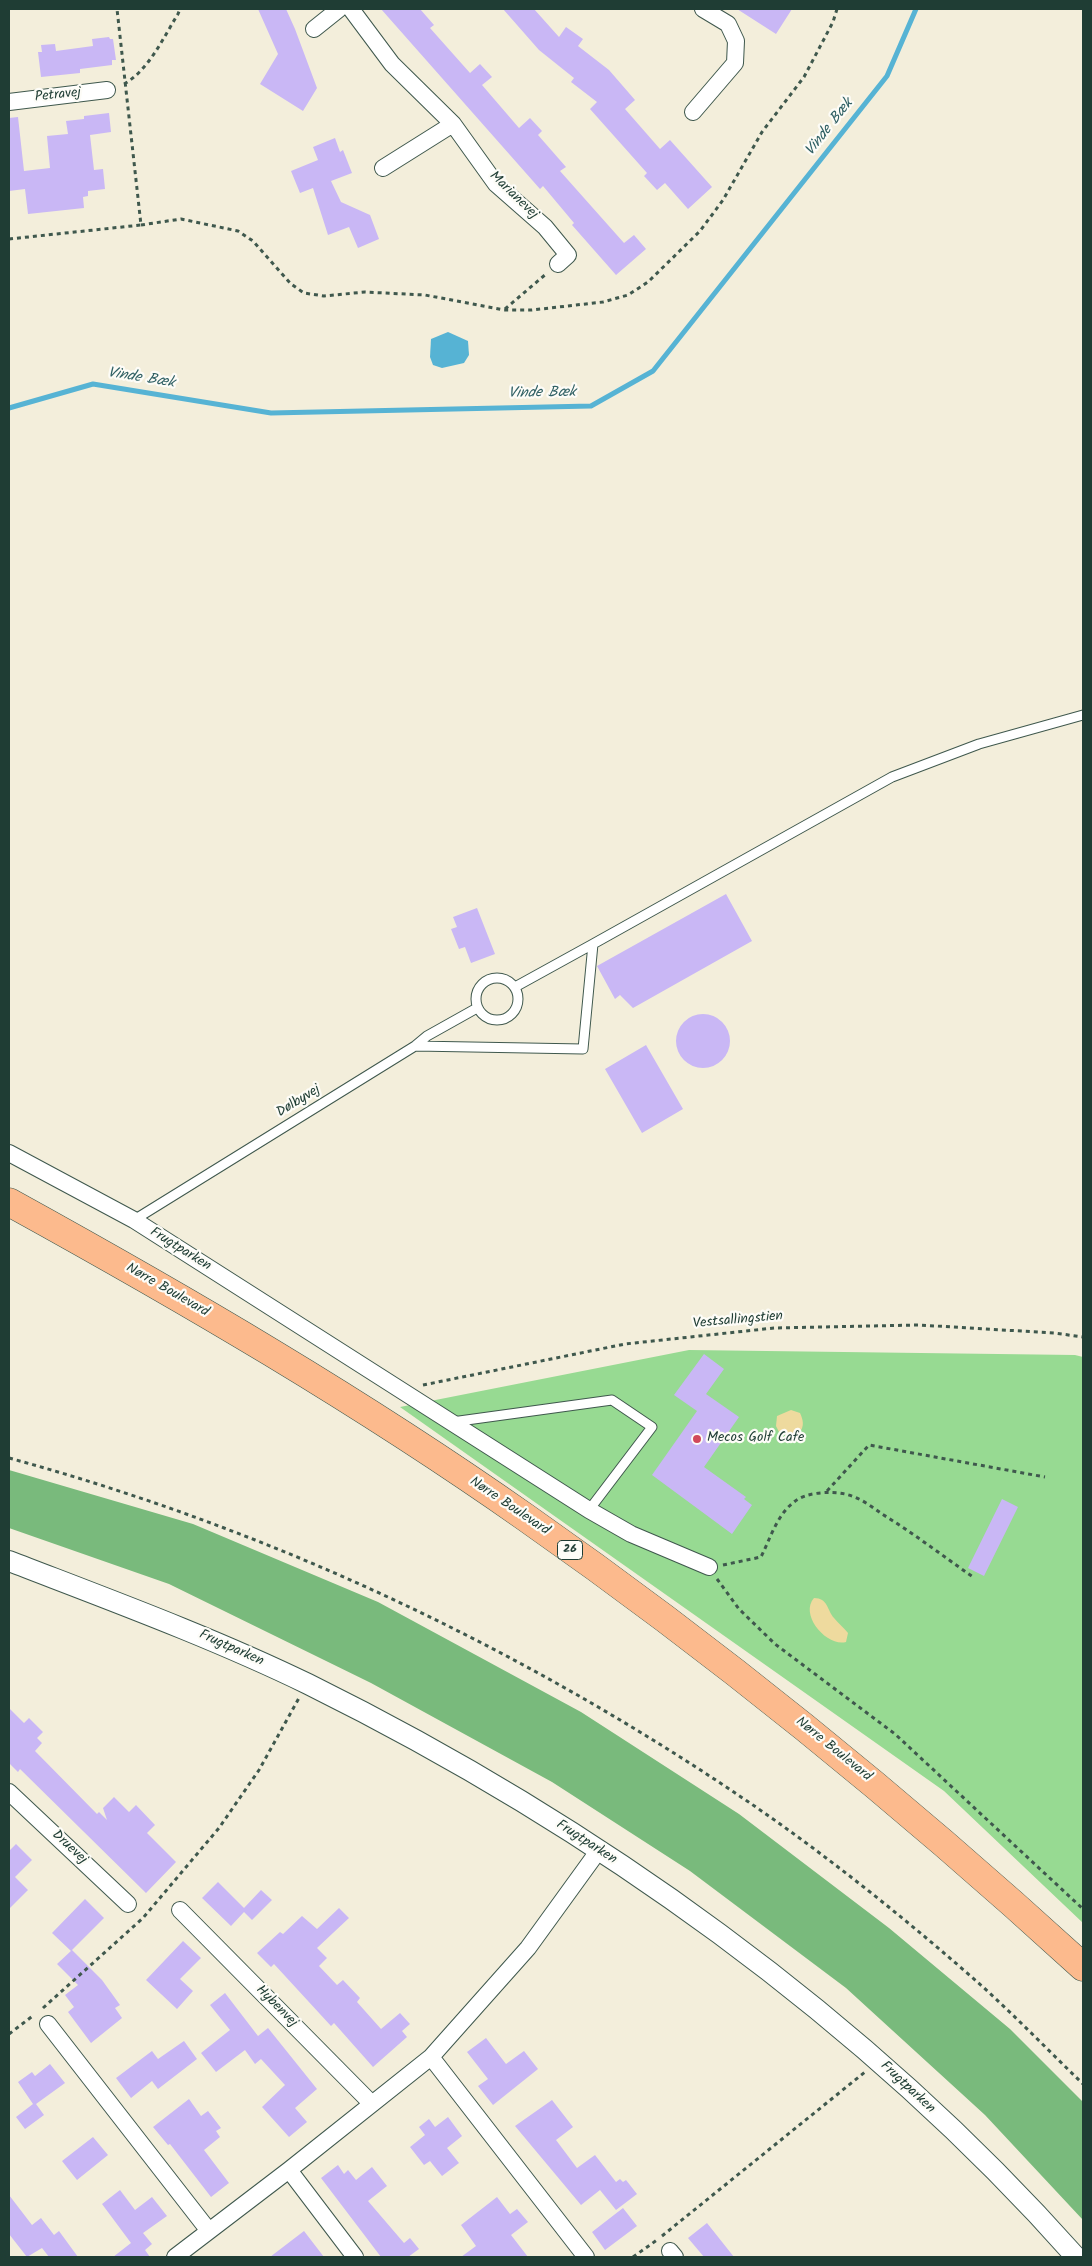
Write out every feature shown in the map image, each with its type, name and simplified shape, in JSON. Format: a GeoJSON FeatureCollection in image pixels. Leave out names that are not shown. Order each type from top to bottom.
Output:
{"type":"FeatureCollection","features":[{"type":"Feature","properties":{"kind":"highway","name":"Nørre Boulevard"},"geometry":{"type":"LineString","coordinates":[[9,1202],[160,1286],[354,1404],[524,1516],[728,1665],[996,1887],[1083,1967]]}},
{"type":"Feature","properties":{"kind":"street"},"geometry":{"type":"LineString","coordinates":[[314,29],[338,9]]}},
{"type":"Feature","properties":{"kind":"street","name":"Marianevej"},"geometry":{"type":"LineString","coordinates":[[351,9],[392,64],[453,124],[496,184],[545,227],[568,255],[558,264]]}},
{"type":"Feature","properties":{"kind":"street"},"geometry":{"type":"LineString","coordinates":[[693,112],[735,63],[736,41],[728,24],[703,9]]}},
{"type":"Feature","properties":{"kind":"street","name":"Petravej"},"geometry":{"type":"LineString","coordinates":[[9,102],[107,90]]}},
{"type":"Feature","properties":{"kind":"street"},"geometry":{"type":"LineString","coordinates":[[383,168],[453,124]]}},
{"type":"Feature","properties":{"kind":"street","name":"Frugtparken"},"geometry":{"type":"LineString","coordinates":[[9,1152],[134,1220],[589,1510],[632,1534],[709,1567]]}},
{"type":"Feature","properties":{"kind":"street","name":"Frugtparken"},"geometry":{"type":"LineString","coordinates":[[9,1561],[180,1626],[307,1684],[442,1754],[599,1850],[733,1944],[879,2062],[957,2135],[1044,2222],[1076,2257]]}},
{"type":"Feature","properties":{"kind":"street","name":"Druevej"},"geometry":{"type":"LineString","coordinates":[[9,1792],[128,1904]]}},
{"type":"Feature","properties":{"kind":"street"},"geometry":{"type":"LineString","coordinates":[[175,2257],[289,2170],[431,2057],[528,1948],[599,1850]]}},
{"type":"Feature","properties":{"kind":"street","name":"Hybenvej"},"geometry":{"type":"LineString","coordinates":[[180,1910],[372,2104]]}},
{"type":"Feature","properties":{"kind":"street"},"geometry":{"type":"LineString","coordinates":[[48,2024],[209,2231]]}},
{"type":"Feature","properties":{"kind":"street"},"geometry":{"type":"LineString","coordinates":[[431,2057],[586,2257]]}},
{"type":"Feature","properties":{"kind":"street"},"geometry":{"type":"LineString","coordinates":[[289,2170],[355,2257]]}},
{"type":"Feature","properties":{"kind":"lane"},"geometry":{"type":"LineString","coordinates":[[515,987],[892,777],[979,744],[1083,715]]}},
{"type":"Feature","properties":{"kind":"lane"},"geometry":{"type":"LineString","coordinates":[[415,1046],[584,1049],[593,944]]}},
{"type":"Feature","properties":{"kind":"lane"},"geometry":{"type":"LineString","coordinates":[[497,978],[507,980],[515,987],[519,998],[516,1010],[508,1018],[496,1021],[485,1017],[477,1008],[476,998],[479,987],[486,980],[497,978]]}},
{"type":"Feature","properties":{"kind":"lane","name":"Dølbyvej"},"geometry":{"type":"LineString","coordinates":[[134,1220],[415,1046],[427,1036],[477,1008]]}},
{"type":"Feature","properties":{"kind":"lane"},"geometry":{"type":"LineString","coordinates":[[452,1422],[612,1400],[652,1427],[589,1510]]}},
{"type":"Feature","properties":{"kind":"path"},"geometry":{"type":"LineString","coordinates":[[9,240],[141,225],[118,9]]}},
{"type":"Feature","properties":{"kind":"path"},"geometry":{"type":"LineString","coordinates":[[126,84],[136,76],[149,60],[180,9]]}},
{"type":"Feature","properties":{"kind":"path"},"geometry":{"type":"LineString","coordinates":[[504,310],[558,264]]}},
{"type":"Feature","properties":{"kind":"path","name":"Vestsallingstien"},"geometry":{"type":"LineString","coordinates":[[400,1389],[625,1344],[774,1328],[919,1325],[1054,1333],[1083,1337]]}},
{"type":"Feature","properties":{"kind":"path"},"geometry":{"type":"LineString","coordinates":[[827,1492],[869,1445],[1045,1477]]}},
{"type":"Feature","properties":{"kind":"path"},"geometry":{"type":"LineString","coordinates":[[9,1458],[53,1470],[202,1518],[347,1577],[476,1640],[612,1713],[752,1804],[872,1895],[983,1988],[1083,2084]]}},
{"type":"Feature","properties":{"kind":"path"},"geometry":{"type":"LineString","coordinates":[[973,1577],[902,1526],[860,1500],[846,1494],[827,1492],[795,1500],[775,1526],[761,1557],[709,1567],[739,1609],[775,1644],[895,1734],[1083,1909]]}},
{"type":"Feature","properties":{"kind":"path"},"geometry":{"type":"LineString","coordinates":[[9,2034],[79,1978],[143,1918],[229,1814],[259,1770],[307,1684]]}},
{"type":"Feature","properties":{"kind":"path"},"geometry":{"type":"LineString","coordinates":[[633,2257],[879,2062]]}},
{"type":"Feature","properties":{"kind":"green space"},"geometry":{"type":"Polygon","coordinates":[[[689,1350],[1075,1355],[1083,1357],[1083,1923],[944,1791],[400,1407],[689,1350]]]}},
{"type":"Feature","properties":{"kind":"green space"},"geometry":{"type":"Polygon","coordinates":[[[9,1470],[193,1524],[378,1602],[581,1712],[739,1814],[889,1928],[1010,2029],[1083,2102],[1083,2220],[985,2115],[846,1988],[690,1871],[552,1782],[371,1683],[169,1584],[9,1528],[9,1470]]]}},
{"type":"Feature","properties":{"kind":"sand"},"geometry":{"type":"Polygon","coordinates":[[[791,1410],[800,1413],[803,1421],[802,1428],[799,1433],[780,1434],[776,1426],[777,1416],[791,1410]]]}},
{"type":"Feature","properties":{"kind":"sand"},"geometry":{"type":"Polygon","coordinates":[[[814,1598],[825,1602],[834,1618],[848,1633],[846,1642],[831,1640],[817,1628],[810,1613],[810,1605],[814,1598]]]}},
{"type":"Feature","properties":{"kind":"water"},"geometry":{"type":"Polygon","coordinates":[[[448,332],[468,341],[469,355],[464,363],[442,368],[433,365],[430,357],[431,339],[448,332]]]}},
{"type":"Feature","properties":{"kind":"building"},"geometry":{"type":"Polygon","coordinates":[[[258,9],[286,9],[295,29],[317,88],[303,111],[260,84],[278,54],[258,9]]]}},
{"type":"Feature","properties":{"kind":"building"},"geometry":{"type":"Polygon","coordinates":[[[381,9],[420,9],[434,25],[430,28],[470,73],[480,64],[492,77],[482,85],[519,128],[530,118],[542,131],[538,135],[566,167],[560,171],[624,243],[634,235],[646,249],[616,275],[572,225],[574,223],[543,186],[540,189],[381,9]]]}},
{"type":"Feature","properties":{"kind":"building"},"geometry":{"type":"Polygon","coordinates":[[[503,9],[534,9],[559,37],[566,27],[583,39],[578,46],[609,70],[635,100],[625,109],[660,149],[670,140],[712,187],[688,209],[665,183],[657,190],[644,176],[647,173],[590,109],[597,102],[571,82],[574,78],[539,50],[503,9]]]}},
{"type":"Feature","properties":{"kind":"building"},"geometry":{"type":"Polygon","coordinates":[[[737,9],[792,9],[776,34],[737,9]]]}},
{"type":"Feature","properties":{"kind":"building"},"geometry":{"type":"Polygon","coordinates":[[[109,37],[113,39],[116,60],[112,60],[112,65],[80,69],[80,73],[41,77],[38,52],[42,52],[41,45],[55,44],[56,51],[93,46],[92,39],[109,37]]]}},
{"type":"Feature","properties":{"kind":"building"},"geometry":{"type":"Polygon","coordinates":[[[109,113],[111,132],[90,135],[94,170],[103,169],[105,189],[88,191],[88,196],[83,197],[84,208],[28,214],[25,189],[9,191],[9,118],[18,117],[24,171],[50,168],[47,136],[68,134],[66,121],[84,119],[84,116],[109,113]]]}},
{"type":"Feature","properties":{"kind":"building"},"geometry":{"type":"Polygon","coordinates":[[[335,138],[340,152],[343,150],[352,173],[331,181],[341,202],[370,215],[379,239],[358,248],[349,227],[328,235],[313,188],[300,193],[291,171],[318,160],[313,147],[335,138]]]}},
{"type":"Feature","properties":{"kind":"building"},"geometry":{"type":"Polygon","coordinates":[[[726,894],[752,941],[633,1008],[620,995],[615,999],[597,966],[726,894]]]}},
{"type":"Feature","properties":{"kind":"building"},"geometry":{"type":"Polygon","coordinates":[[[477,908],[495,954],[471,963],[465,947],[459,949],[451,929],[457,927],[453,917],[477,908]]]}},
{"type":"Feature","properties":{"kind":"building"},"geometry":{"type":"Polygon","coordinates":[[[698,1014],[708,1014],[718,1018],[726,1026],[730,1041],[726,1056],[718,1064],[708,1068],[698,1068],[688,1064],[680,1056],[676,1046],[676,1036],[680,1026],[688,1018],[698,1014]]]}},
{"type":"Feature","properties":{"kind":"building"},"geometry":{"type":"Polygon","coordinates":[[[646,1045],[683,1109],[642,1133],[605,1069],[646,1045]]]}},
{"type":"Feature","properties":{"kind":"building"},"geometry":{"type":"Polygon","coordinates":[[[704,1354],[724,1369],[706,1394],[739,1417],[704,1467],[746,1497],[744,1499],[752,1505],[732,1534],[652,1475],[697,1411],[674,1395],[704,1354]]]}},
{"type":"Feature","properties":{"kind":"building"},"geometry":{"type":"Polygon","coordinates":[[[1002,1499],[1018,1507],[984,1576],[968,1568],[1002,1499]]]}},
{"type":"Feature","properties":{"kind":"building"},"geometry":{"type":"Polygon","coordinates":[[[9,1708],[24,1723],[29,1718],[43,1732],[37,1738],[42,1743],[35,1751],[97,1814],[99,1812],[107,1820],[103,1808],[114,1797],[129,1812],[136,1805],[155,1825],[147,1833],[176,1862],[146,1893],[20,1769],[18,1772],[9,1763],[9,1708]]]}},
{"type":"Feature","properties":{"kind":"building"},"geometry":{"type":"Polygon","coordinates":[[[16,1844],[32,1860],[15,1877],[28,1890],[9,1909],[9,1851],[16,1844]]]}},
{"type":"Feature","properties":{"kind":"building"},"geometry":{"type":"Polygon","coordinates":[[[218,1882],[244,1908],[261,1890],[272,1900],[252,1920],[244,1912],[231,1926],[202,1898],[218,1882]]]}},
{"type":"Feature","properties":{"kind":"building"},"geometry":{"type":"Polygon","coordinates":[[[85,1899],[104,1918],[71,1951],[52,1933],[85,1899]]]}},
{"type":"Feature","properties":{"kind":"building"},"geometry":{"type":"Polygon","coordinates":[[[339,1908],[349,1918],[317,1948],[327,1958],[319,1966],[337,1985],[343,1980],[360,1998],[357,2002],[381,2029],[400,2013],[410,2024],[402,2031],[407,2037],[373,2067],[334,2023],[331,2026],[274,1964],[271,1967],[257,1953],[280,1932],[283,1934],[302,1916],[317,1929],[339,1908]]]}},
{"type":"Feature","properties":{"kind":"building"},"geometry":{"type":"Polygon","coordinates":[[[183,1941],[201,1958],[180,1979],[193,1991],[177,2009],[146,1980],[183,1941]]]}},
{"type":"Feature","properties":{"kind":"building"},"geometry":{"type":"Polygon","coordinates":[[[72,1950],[102,1980],[120,2005],[115,2008],[122,2018],[91,2043],[68,2012],[74,2007],[65,1995],[78,1985],[57,1964],[72,1950]]]}},
{"type":"Feature","properties":{"kind":"building"},"geometry":{"type":"Polygon","coordinates":[[[225,1993],[258,2036],[268,2028],[317,2089],[295,2108],[307,2122],[289,2137],[262,2107],[285,2085],[261,2059],[255,2064],[245,2050],[216,2072],[201,2053],[230,2030],[210,2005],[225,1993]]]}},
{"type":"Feature","properties":{"kind":"building"},"geometry":{"type":"Polygon","coordinates":[[[486,2038],[506,2064],[524,2051],[538,2069],[493,2105],[478,2086],[488,2079],[467,2052],[486,2038]]]}},
{"type":"Feature","properties":{"kind":"building"},"geometry":{"type":"Polygon","coordinates":[[[184,2041],[197,2059],[158,2089],[152,2081],[131,2098],[116,2078],[152,2051],[158,2059],[184,2041]]]}},
{"type":"Feature","properties":{"kind":"building"},"geometry":{"type":"Polygon","coordinates":[[[50,2064],[65,2083],[36,2104],[44,2115],[25,2129],[16,2117],[33,2104],[18,2082],[32,2072],[35,2076],[50,2064]]]}},
{"type":"Feature","properties":{"kind":"building"},"geometry":{"type":"Polygon","coordinates":[[[189,2099],[201,2116],[208,2111],[221,2128],[216,2131],[220,2137],[204,2150],[229,2183],[211,2197],[170,2144],[168,2145],[153,2127],[189,2099]]]}},
{"type":"Feature","properties":{"kind":"building"},"geometry":{"type":"Polygon","coordinates":[[[552,2100],[573,2127],[556,2140],[577,2168],[595,2155],[616,2182],[620,2179],[623,2182],[626,2180],[637,2194],[616,2210],[600,2190],[581,2205],[515,2126],[552,2100]]]}},
{"type":"Feature","properties":{"kind":"building"},"geometry":{"type":"Polygon","coordinates":[[[448,2117],[462,2136],[447,2148],[459,2163],[442,2176],[430,2161],[424,2165],[410,2147],[425,2135],[419,2127],[429,2119],[435,2127],[448,2117]]]}},
{"type":"Feature","properties":{"kind":"building"},"geometry":{"type":"Polygon","coordinates":[[[93,2137],[108,2155],[77,2180],[62,2161],[93,2137]]]}},
{"type":"Feature","properties":{"kind":"building"},"geometry":{"type":"Polygon","coordinates":[[[338,2165],[344,2174],[348,2170],[356,2180],[372,2167],[387,2186],[368,2201],[404,2243],[410,2238],[419,2249],[408,2257],[381,2257],[321,2178],[338,2165]]]}},
{"type":"Feature","properties":{"kind":"building"},"geometry":{"type":"Polygon","coordinates":[[[120,2190],[135,2210],[152,2197],[167,2216],[143,2233],[152,2244],[145,2250],[150,2257],[113,2257],[131,2243],[102,2204],[120,2190]]]}},
{"type":"Feature","properties":{"kind":"building"},"geometry":{"type":"Polygon","coordinates":[[[9,2195],[32,2225],[41,2218],[54,2235],[59,2231],[78,2257],[49,2257],[42,2248],[27,2257],[9,2234],[9,2195]]]}},
{"type":"Feature","properties":{"kind":"building"},"geometry":{"type":"Polygon","coordinates":[[[497,2197],[510,2214],[517,2209],[528,2222],[511,2235],[528,2257],[461,2257],[476,2246],[461,2225],[497,2197]]]}},
{"type":"Feature","properties":{"kind":"building"},"geometry":{"type":"Polygon","coordinates":[[[623,2208],[637,2226],[605,2250],[592,2232],[623,2208]]]}},
{"type":"Feature","properties":{"kind":"building"},"geometry":{"type":"Polygon","coordinates":[[[707,2223],[734,2257],[704,2257],[688,2238],[707,2223]]]}},
{"type":"Feature","properties":{"kind":"building"},"geometry":{"type":"Polygon","coordinates":[[[304,2231],[324,2257],[270,2257],[304,2231]]]}},
{"type":"Feature","properties":{"kind":"waterway","name":"Vinde Bæk"},"geometry":{"type":"LineString","coordinates":[[9,408],[93,384],[271,413],[591,406],[653,371],[887,76],[916,9]]}},
{"type":"Feature","properties":{"kind":"place","name":"Mecos Golf Cafe"},"geometry":{"type":"Point","coordinates":[697,1439]}}]}
